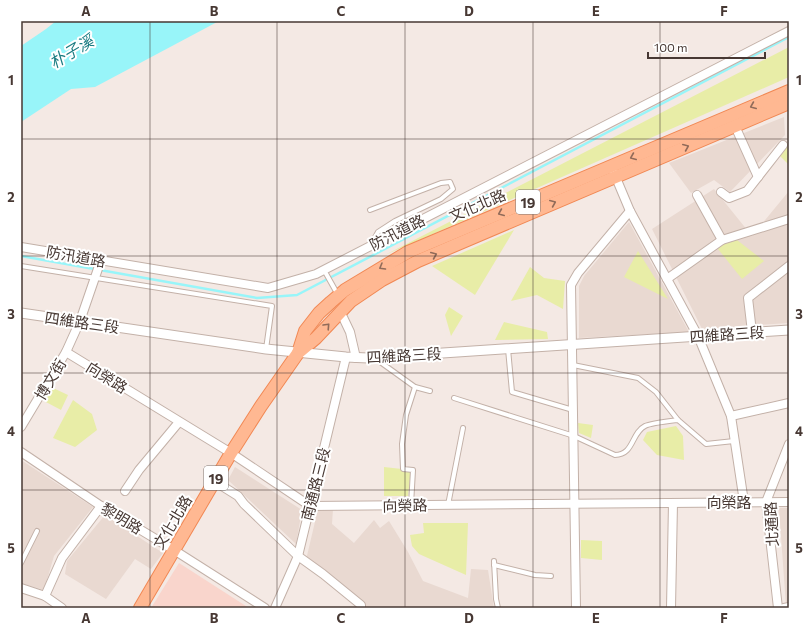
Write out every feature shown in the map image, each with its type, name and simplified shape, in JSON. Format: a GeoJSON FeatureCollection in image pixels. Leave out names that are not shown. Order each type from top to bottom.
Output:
{"type":"FeatureCollection","features":[{"type":"Feature","properties":{"kind":"main road","name":"文化北路"},"geometry":{"type":"LineString","coordinates":[[140,608],[214,481],[261,406],[298,353],[316,338],[351,301],[369,288],[418,261],[789,91]]}},
{"type":"Feature","properties":{"kind":"main road","name":"文化北路"},"geometry":{"type":"LineString","coordinates":[[298,353],[305,331],[319,313],[345,290],[408,252],[735,126],[789,103]]}},
{"type":"Feature","properties":{"kind":"street","name":"防汛道路"},"geometry":{"type":"LineString","coordinates":[[21,246],[268,288],[316,274],[789,31]]}},
{"type":"Feature","properties":{"kind":"street"},"geometry":{"type":"LineString","coordinates":[[735,126],[758,177]]}},
{"type":"Feature","properties":{"kind":"street"},"geometry":{"type":"LineString","coordinates":[[721,192],[729,198],[747,191],[783,145]]}},
{"type":"Feature","properties":{"kind":"street"},"geometry":{"type":"LineString","coordinates":[[614,172],[630,210],[698,336],[731,416],[744,502]]}},
{"type":"Feature","properties":{"kind":"street"},"geometry":{"type":"LineString","coordinates":[[697,195],[722,240]]}},
{"type":"Feature","properties":{"kind":"street"},"geometry":{"type":"LineString","coordinates":[[576,608],[571,285],[578,273],[630,210]]}},
{"type":"Feature","properties":{"kind":"street"},"geometry":{"type":"LineString","coordinates":[[667,279],[722,240],[789,219]]}},
{"type":"Feature","properties":{"kind":"street","name":"博文街"},"geometry":{"type":"LineString","coordinates":[[21,427],[66,352],[80,321],[101,260]]}},
{"type":"Feature","properties":{"kind":"street"},"geometry":{"type":"LineString","coordinates":[[752,332],[748,298],[789,266]]}},
{"type":"Feature","properties":{"kind":"street"},"geometry":{"type":"LineString","coordinates":[[340,311],[350,332],[356,358]]}},
{"type":"Feature","properties":{"kind":"street","name":"四維路三段"},"geometry":{"type":"LineString","coordinates":[[21,313],[266,349],[346,358],[375,358],[789,330]]}},
{"type":"Feature","properties":{"kind":"street","name":"向榮路"},"geometry":{"type":"LineString","coordinates":[[66,352],[231,453],[310,506],[789,502]]}},
{"type":"Feature","properties":{"kind":"street","name":"南通路三段"},"geometry":{"type":"LineString","coordinates":[[276,608],[298,556],[346,358]]}},
{"type":"Feature","properties":{"kind":"street"},"geometry":{"type":"LineString","coordinates":[[731,416],[789,403]]}},
{"type":"Feature","properties":{"kind":"street"},"geometry":{"type":"LineString","coordinates":[[125,491],[138,470],[179,422]]}},
{"type":"Feature","properties":{"kind":"street","name":"北通路"},"geometry":{"type":"LineString","coordinates":[[778,608],[766,502],[789,444]]}},
{"type":"Feature","properties":{"kind":"street","name":"黎明路"},"geometry":{"type":"LineString","coordinates":[[21,452],[101,506],[265,608]]}},
{"type":"Feature","properties":{"kind":"street"},"geometry":{"type":"LineString","coordinates":[[214,481],[238,496],[244,504],[298,556],[361,605],[361,608]]}},
{"type":"Feature","properties":{"kind":"street"},"geometry":{"type":"LineString","coordinates":[[671,608],[673,503]]}},
{"type":"Feature","properties":{"kind":"street"},"geometry":{"type":"LineString","coordinates":[[45,596],[62,558],[101,506]]}},
{"type":"Feature","properties":{"kind":"street"},"geometry":{"type":"LineString","coordinates":[[21,588],[45,596],[62,608]]}},
{"type":"Feature","properties":{"kind":"street"},"geometry":{"type":"LineString","coordinates":[[784,608],[789,607]]}},
{"type":"Feature","properties":{"kind":"lane"},"geometry":{"type":"LineString","coordinates":[[370,210],[441,183],[450,182],[453,189],[441,199],[395,221],[378,232],[371,245]]}},
{"type":"Feature","properties":{"kind":"lane"},"geometry":{"type":"LineString","coordinates":[[21,266],[272,306],[266,349]]}},
{"type":"Feature","properties":{"kind":"lane"},"geometry":{"type":"LineString","coordinates":[[324,270],[338,296]]}},
{"type":"Feature","properties":{"kind":"lane"},"geometry":{"type":"LineString","coordinates":[[508,349],[512,392],[573,410]]}},
{"type":"Feature","properties":{"kind":"lane"},"geometry":{"type":"LineString","coordinates":[[375,358],[415,387],[430,391]]}},
{"type":"Feature","properties":{"kind":"lane"},"geometry":{"type":"LineString","coordinates":[[573,365],[638,378],[656,392],[678,420],[706,444],[734,441]]}},
{"type":"Feature","properties":{"kind":"lane"},"geometry":{"type":"LineString","coordinates":[[410,505],[413,470],[403,468],[402,444],[406,415],[415,387]]}},
{"type":"Feature","properties":{"kind":"lane"},"geometry":{"type":"LineString","coordinates":[[454,398],[574,436],[614,455],[621,455],[627,451],[644,426],[678,420]]}},
{"type":"Feature","properties":{"kind":"lane"},"geometry":{"type":"LineString","coordinates":[[448,504],[463,428]]}},
{"type":"Feature","properties":{"kind":"lane"},"geometry":{"type":"LineString","coordinates":[[21,563],[37,531]]}},
{"type":"Feature","properties":{"kind":"lane"},"geometry":{"type":"LineString","coordinates":[[498,608],[494,563],[535,576],[551,576]]}},
{"type":"Feature","properties":{"kind":"shaded area"},"geometry":{"type":"Polygon","coordinates":[[[784,117],[785,135],[730,192],[714,180],[691,193],[669,163],[784,117]]]}},
{"type":"Feature","properties":{"kind":"shaded area"},"geometry":{"type":"Polygon","coordinates":[[[714,189],[752,236],[789,191],[789,323],[702,329],[652,229],[714,189]]]}},
{"type":"Feature","properties":{"kind":"shaded area"},"geometry":{"type":"Polygon","coordinates":[[[629,222],[689,332],[579,338],[579,286],[584,276],[629,222]]]}},
{"type":"Feature","properties":{"kind":"shaded area"},"geometry":{"type":"Polygon","coordinates":[[[21,460],[93,507],[54,556],[44,590],[21,583],[21,460]]]}},
{"type":"Feature","properties":{"kind":"shaded area"},"geometry":{"type":"Polygon","coordinates":[[[235,467],[302,510],[296,544],[228,480],[235,467]]]}},
{"type":"Feature","properties":{"kind":"shaded area"},"geometry":{"type":"Polygon","coordinates":[[[779,508],[789,508],[789,605],[786,606],[779,508]]]}},
{"type":"Feature","properties":{"kind":"shaded area"},"geometry":{"type":"Polygon","coordinates":[[[318,509],[333,509],[332,524],[354,543],[374,520],[380,528],[389,521],[408,552],[423,581],[468,598],[471,569],[488,570],[494,608],[366,608],[306,560],[318,509]]]}},
{"type":"Feature","properties":{"kind":"shaded area"},"geometry":{"type":"Polygon","coordinates":[[[105,515],[163,553],[151,569],[135,559],[106,599],[65,574],[67,561],[105,515]]]}},
{"type":"Feature","properties":{"kind":"shaded area"},"geometry":{"type":"Polygon","coordinates":[[[179,563],[249,608],[151,608],[179,563]]]}},
{"type":"Feature","properties":{"kind":"green space"},"geometry":{"type":"Polygon","coordinates":[[[789,47],[789,77],[385,255],[789,47]]]}},
{"type":"Feature","properties":{"kind":"green space"},"geometry":{"type":"Polygon","coordinates":[[[789,142],[789,165],[778,154],[789,142]]]}},
{"type":"Feature","properties":{"kind":"green space"},"geometry":{"type":"Polygon","coordinates":[[[514,230],[475,295],[432,266],[514,230]]]}},
{"type":"Feature","properties":{"kind":"green space"},"geometry":{"type":"Polygon","coordinates":[[[737,240],[764,261],[742,279],[718,249],[724,242],[737,240]]]}},
{"type":"Feature","properties":{"kind":"green space"},"geometry":{"type":"Polygon","coordinates":[[[638,251],[668,299],[624,277],[638,251]]]}},
{"type":"Feature","properties":{"kind":"green space"},"geometry":{"type":"Polygon","coordinates":[[[530,267],[544,278],[565,281],[563,309],[537,295],[511,301],[530,267]]]}},
{"type":"Feature","properties":{"kind":"green space"},"geometry":{"type":"Polygon","coordinates":[[[449,307],[463,316],[451,336],[445,315],[449,307]]]}},
{"type":"Feature","properties":{"kind":"green space"},"geometry":{"type":"Polygon","coordinates":[[[504,322],[547,332],[548,339],[495,340],[504,322]]]}},
{"type":"Feature","properties":{"kind":"green space"},"geometry":{"type":"Polygon","coordinates":[[[51,387],[68,395],[61,410],[44,401],[51,387]]]}},
{"type":"Feature","properties":{"kind":"green space"},"geometry":{"type":"Polygon","coordinates":[[[73,400],[92,414],[97,430],[75,447],[53,438],[73,400]]]}},
{"type":"Feature","properties":{"kind":"green space"},"geometry":{"type":"Polygon","coordinates":[[[578,423],[593,425],[591,438],[579,433],[578,423]]]}},
{"type":"Feature","properties":{"kind":"green space"},"geometry":{"type":"Polygon","coordinates":[[[676,426],[683,436],[684,460],[657,455],[643,440],[647,432],[676,426]]]}},
{"type":"Feature","properties":{"kind":"green space"},"geometry":{"type":"Polygon","coordinates":[[[384,467],[411,470],[408,496],[384,496],[384,467]]]}},
{"type":"Feature","properties":{"kind":"green space"},"geometry":{"type":"Polygon","coordinates":[[[423,523],[468,523],[466,575],[419,554],[412,546],[410,535],[424,533],[423,523]]]}},
{"type":"Feature","properties":{"kind":"green space"},"geometry":{"type":"Polygon","coordinates":[[[581,540],[602,541],[602,560],[581,558],[581,540]]]}},
{"type":"Feature","properties":{"kind":"water","name":"朴子溪"},"geometry":{"type":"Polygon","coordinates":[[[56,21],[219,21],[95,87],[71,89],[21,122],[21,46],[56,21]]]}},
{"type":"Feature","properties":{"kind":"waterway"},"geometry":{"type":"LineString","coordinates":[[21,256],[257,298],[297,295],[789,37]]}}]}
